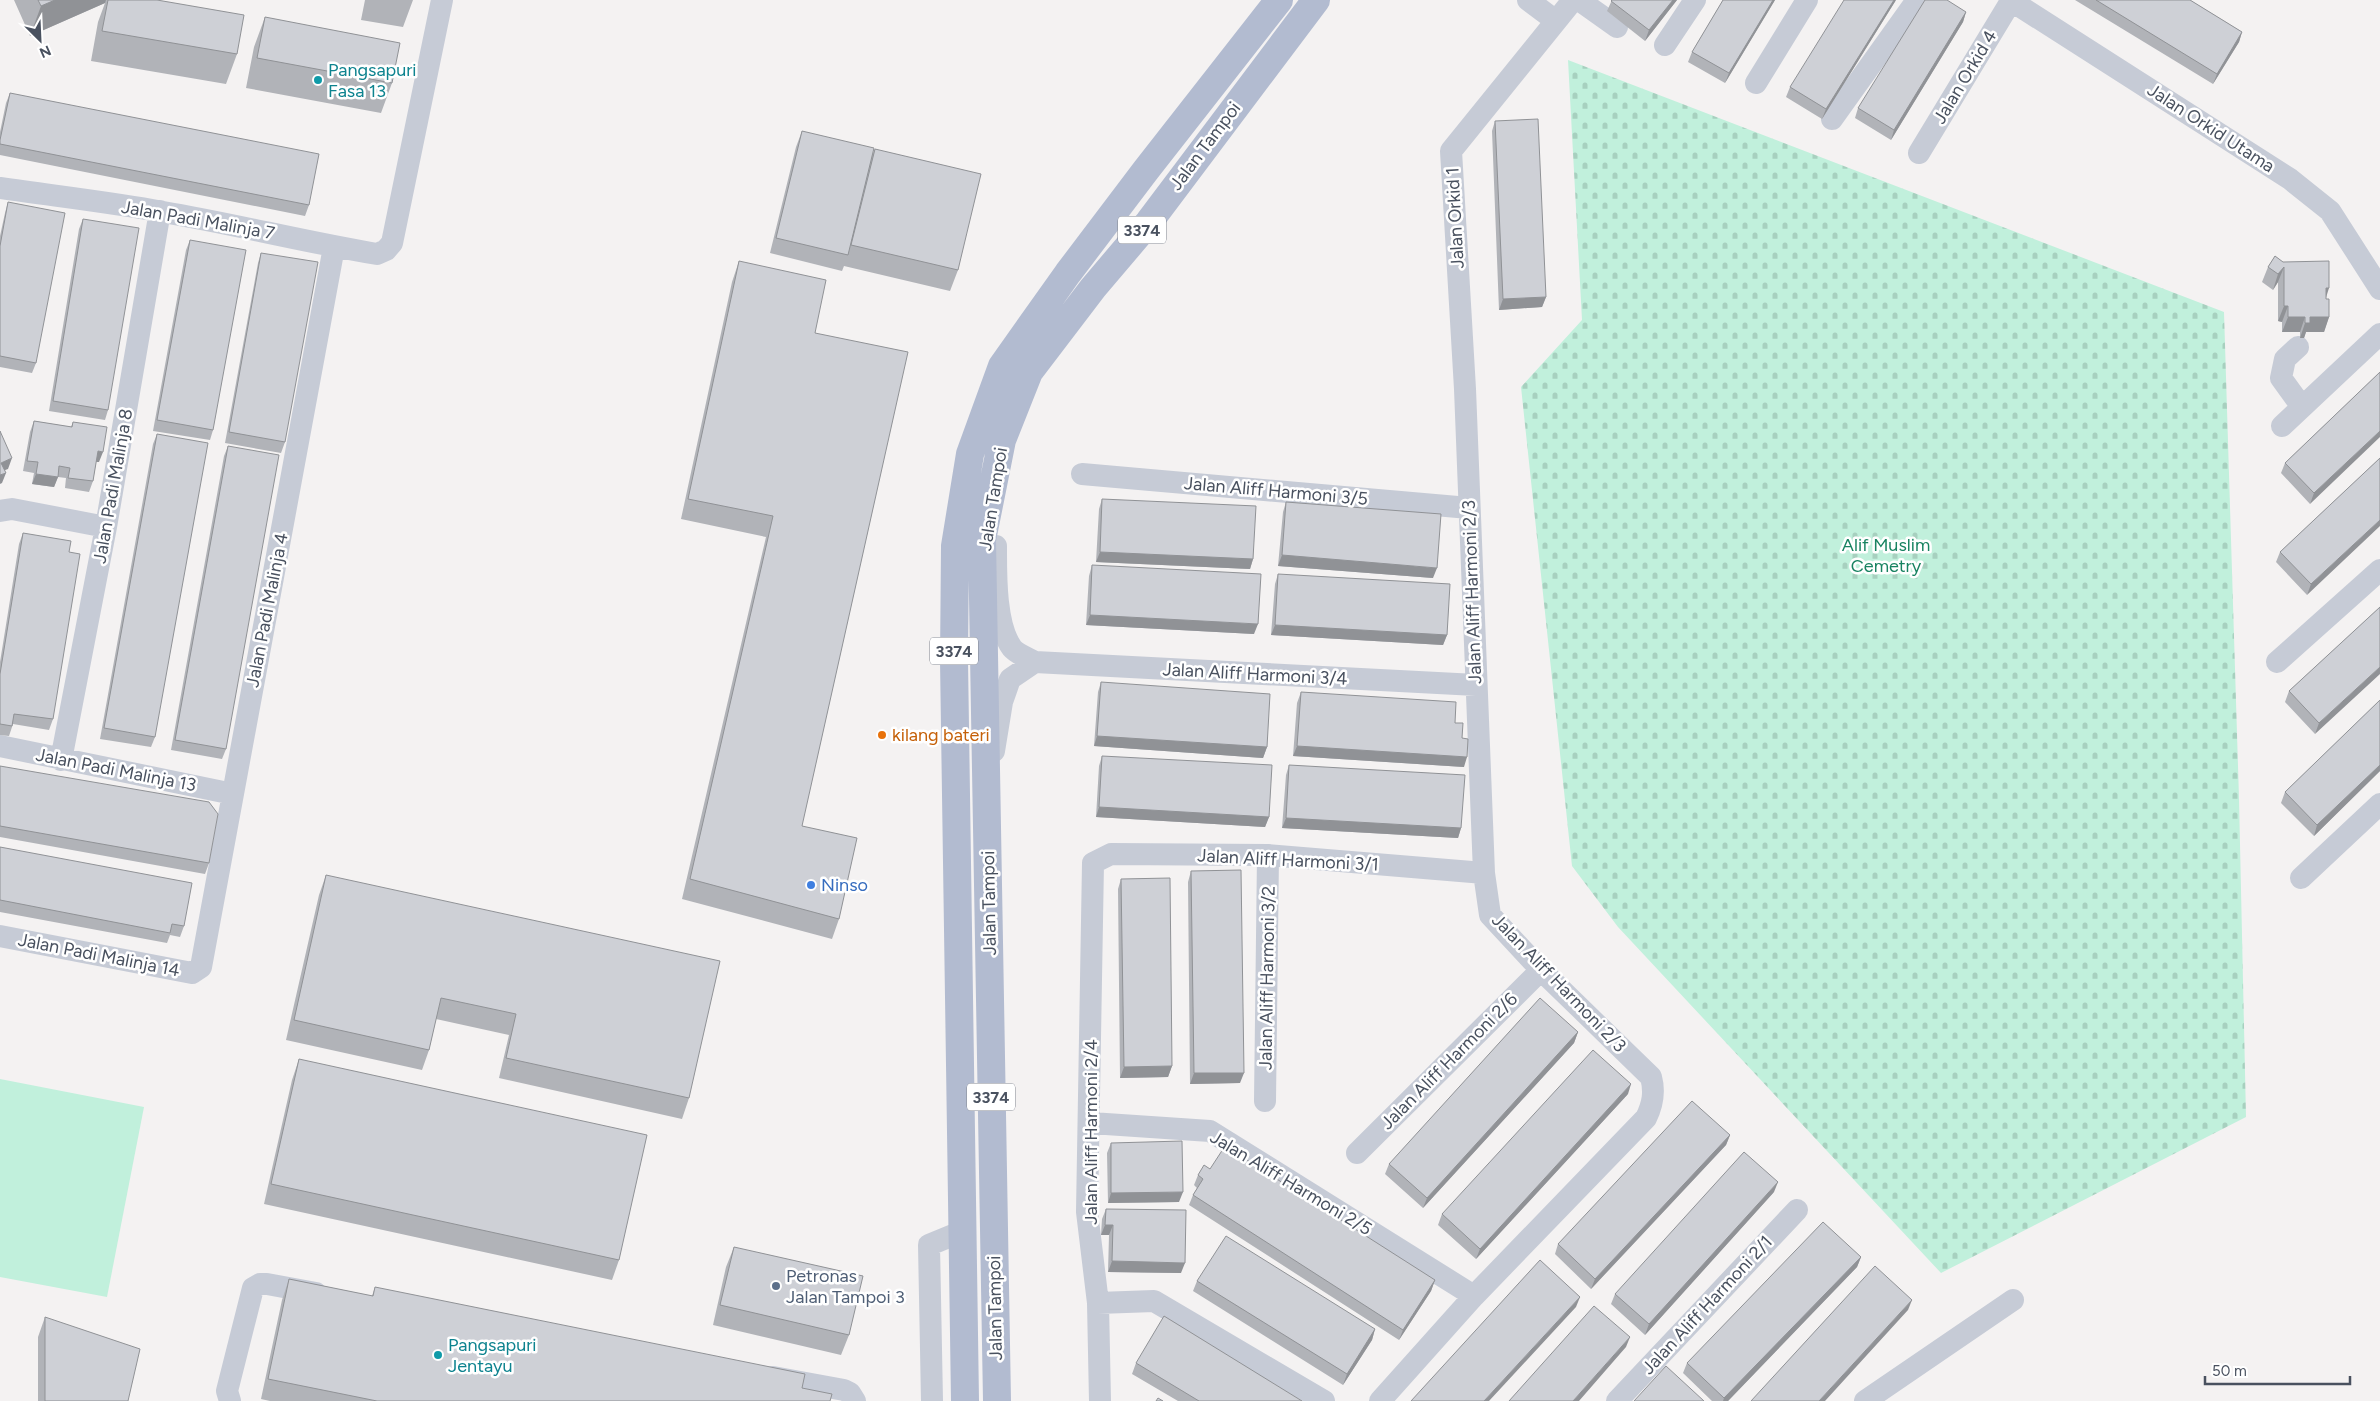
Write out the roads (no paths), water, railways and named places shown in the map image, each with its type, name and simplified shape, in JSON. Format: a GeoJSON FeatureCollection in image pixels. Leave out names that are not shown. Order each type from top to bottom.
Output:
{"type":"FeatureCollection","features":[{"type":"Feature","properties":{"kind":"main road","name":"Jalan Tampoi"},"geometry":{"type":"LineString","coordinates":[[965,1401],[954,660],[955,546],[970,454],[1002,366],[1104,225],[1279,0]]}},
{"type":"Feature","properties":{"kind":"main road","name":"Jalan Tampoi"},"geometry":{"type":"LineString","coordinates":[[997,1401],[982,540],[1002,440],[1029,372],[1093,288],[1149,222],[1316,0]]}},
{"type":"Feature","properties":{"kind":"street","name":"Jalan Padi Malinja 7"},"geometry":{"type":"LineString","coordinates":[[0,188],[160,211],[377,254],[386,250],[392,243],[442,0]]}},
{"type":"Feature","properties":{"kind":"street"},"geometry":{"type":"LineString","coordinates":[[1528,0],[1556,22]]}},
{"type":"Feature","properties":{"kind":"street","name":"Jalan Orkid 1"},"geometry":{"type":"LineString","coordinates":[[1465,389],[1451,151],[1573,0]]}},
{"type":"Feature","properties":{"kind":"street"},"geometry":{"type":"LineString","coordinates":[[1580,0],[1618,27]]}},
{"type":"Feature","properties":{"kind":"street"},"geometry":{"type":"LineString","coordinates":[[1665,45],[1695,0]]}},
{"type":"Feature","properties":{"kind":"street"},"geometry":{"type":"LineString","coordinates":[[1756,83],[1807,0]]}},
{"type":"Feature","properties":{"kind":"street"},"geometry":{"type":"LineString","coordinates":[[1832,118],[1917,0]]}},
{"type":"Feature","properties":{"kind":"street","name":"Jalan Orkid 4"},"geometry":{"type":"LineString","coordinates":[[1919,153],[2011,0]]}},
{"type":"Feature","properties":{"kind":"street","name":"Jalan Orkid Utama"},"geometry":{"type":"LineString","coordinates":[[2011,0],[2296,184],[2330,211],[2380,289]]}},
{"type":"Feature","properties":{"kind":"street","name":"Jalan Padi Malinja 8"},"geometry":{"type":"LineString","coordinates":[[61,760],[106,527],[160,211]]}},
{"type":"Feature","properties":{"kind":"street","name":"Jalan Padi Malinja 4"},"geometry":{"type":"LineString","coordinates":[[198,972],[201,968],[210,922],[334,247]]}},
{"type":"Feature","properties":{"kind":"street"},"geometry":{"type":"LineString","coordinates":[[2282,426],[2380,334]]}},
{"type":"Feature","properties":{"kind":"street"},"geometry":{"type":"LineString","coordinates":[[2298,347],[2285,359],[2281,378],[2302,407]]}},
{"type":"Feature","properties":{"kind":"street","name":"Jalan Aliff Harmoni 2/3"},"geometry":{"type":"LineString","coordinates":[[1380,1401],[1474,1296],[1646,1118],[1653,1097],[1654,1087],[1651,1077],[1541,970],[1490,915],[1484,873],[1465,389]]}},
{"type":"Feature","properties":{"kind":"street","name":"Jalan Aliff Harmoni 3/4"},"geometry":{"type":"LineString","coordinates":[[996,473],[996,570],[1003,633],[1014,650],[1036,663],[1476,685]]}},
{"type":"Feature","properties":{"kind":"street","name":"Jalan Aliff Harmoni 3/5"},"geometry":{"type":"LineString","coordinates":[[1082,474],[1469,508]]}},
{"type":"Feature","properties":{"kind":"street"},"geometry":{"type":"LineString","coordinates":[[0,511],[12,509],[106,527]]}},
{"type":"Feature","properties":{"kind":"street"},"geometry":{"type":"LineString","coordinates":[[2277,662],[2380,570]]}},
{"type":"Feature","properties":{"kind":"street"},"geometry":{"type":"LineString","coordinates":[[987,792],[1002,702],[1010,679],[1036,663]]}},
{"type":"Feature","properties":{"kind":"street","name":"Jalan Padi Malinja 13"},"geometry":{"type":"LineString","coordinates":[[0,746],[233,794]]}},
{"type":"Feature","properties":{"kind":"street"},"geometry":{"type":"LineString","coordinates":[[2301,878],[2380,804]]}},
{"type":"Feature","properties":{"kind":"street","name":"Jalan Aliff Harmoni 3/1"},"geometry":{"type":"LineString","coordinates":[[1093,863],[1111,854],[1268,855],[1484,873]]}},
{"type":"Feature","properties":{"kind":"street","name":"Jalan Aliff Harmoni 3/2"},"geometry":{"type":"LineString","coordinates":[[1265,1102],[1268,855]]}},
{"type":"Feature","properties":{"kind":"street","name":"Jalan Aliff Harmoni 2/4"},"geometry":{"type":"LineString","coordinates":[[1093,863],[1087,1212],[1098,1303],[1100,1401]]}},
{"type":"Feature","properties":{"kind":"street","name":"Jalan Padi Malinja 14"},"geometry":{"type":"LineString","coordinates":[[0,936],[192,973],[198,972]]}},
{"type":"Feature","properties":{"kind":"street","name":"Jalan Aliff Harmoni 2/6"},"geometry":{"type":"LineString","coordinates":[[1357,1153],[1541,970]]}},
{"type":"Feature","properties":{"kind":"street","name":"Jalan Aliff Harmoni 2/5"},"geometry":{"type":"LineString","coordinates":[[1090,1123],[1210,1131],[1474,1296]]}},
{"type":"Feature","properties":{"kind":"street","name":"Jalan Aliff Harmoni 2/1"},"geometry":{"type":"LineString","coordinates":[[1617,1401],[1797,1210]]}},
{"type":"Feature","properties":{"kind":"street"},"geometry":{"type":"LineString","coordinates":[[932,1401],[929,1245],[963,1231]]}},
{"type":"Feature","properties":{"kind":"street"},"geometry":{"type":"LineString","coordinates":[[230,1401],[227,1391],[253,1288],[260,1284],[267,1284],[335,1296]]}},
{"type":"Feature","properties":{"kind":"street"},"geometry":{"type":"LineString","coordinates":[[1865,1401],[2013,1300]]}},
{"type":"Feature","properties":{"kind":"street"},"geometry":{"type":"LineString","coordinates":[[1098,1303],[1154,1301],[1324,1401]]}},
{"type":"Feature","properties":{"kind":"street"},"geometry":{"type":"LineString","coordinates":[[756,1374],[844,1390],[850,1393],[855,1401]]}},
{"type":"Feature","properties":{"kind":"place","name":"Pangsapuri Fasa 13"},"geometry":{"type":"Point","coordinates":[318,80]}},
{"type":"Feature","properties":{"kind":"place","name":"kilang bateri"},"geometry":{"type":"Point","coordinates":[882,735]}},
{"type":"Feature","properties":{"kind":"place","name":"Ninso"},"geometry":{"type":"Point","coordinates":[811,885]}},
{"type":"Feature","properties":{"kind":"place","name":"Petronas Jalan Tampoi 3"},"geometry":{"type":"Point","coordinates":[776,1286]}},
{"type":"Feature","properties":{"kind":"place","name":"Pangsapuri Jentayu"},"geometry":{"type":"Point","coordinates":[438,1355]}},
{"type":"Feature","properties":{"kind":"park label","name":"Alif Muslim Cemetry"},"geometry":{"type":"Point","coordinates":[1886,555]}}]}
